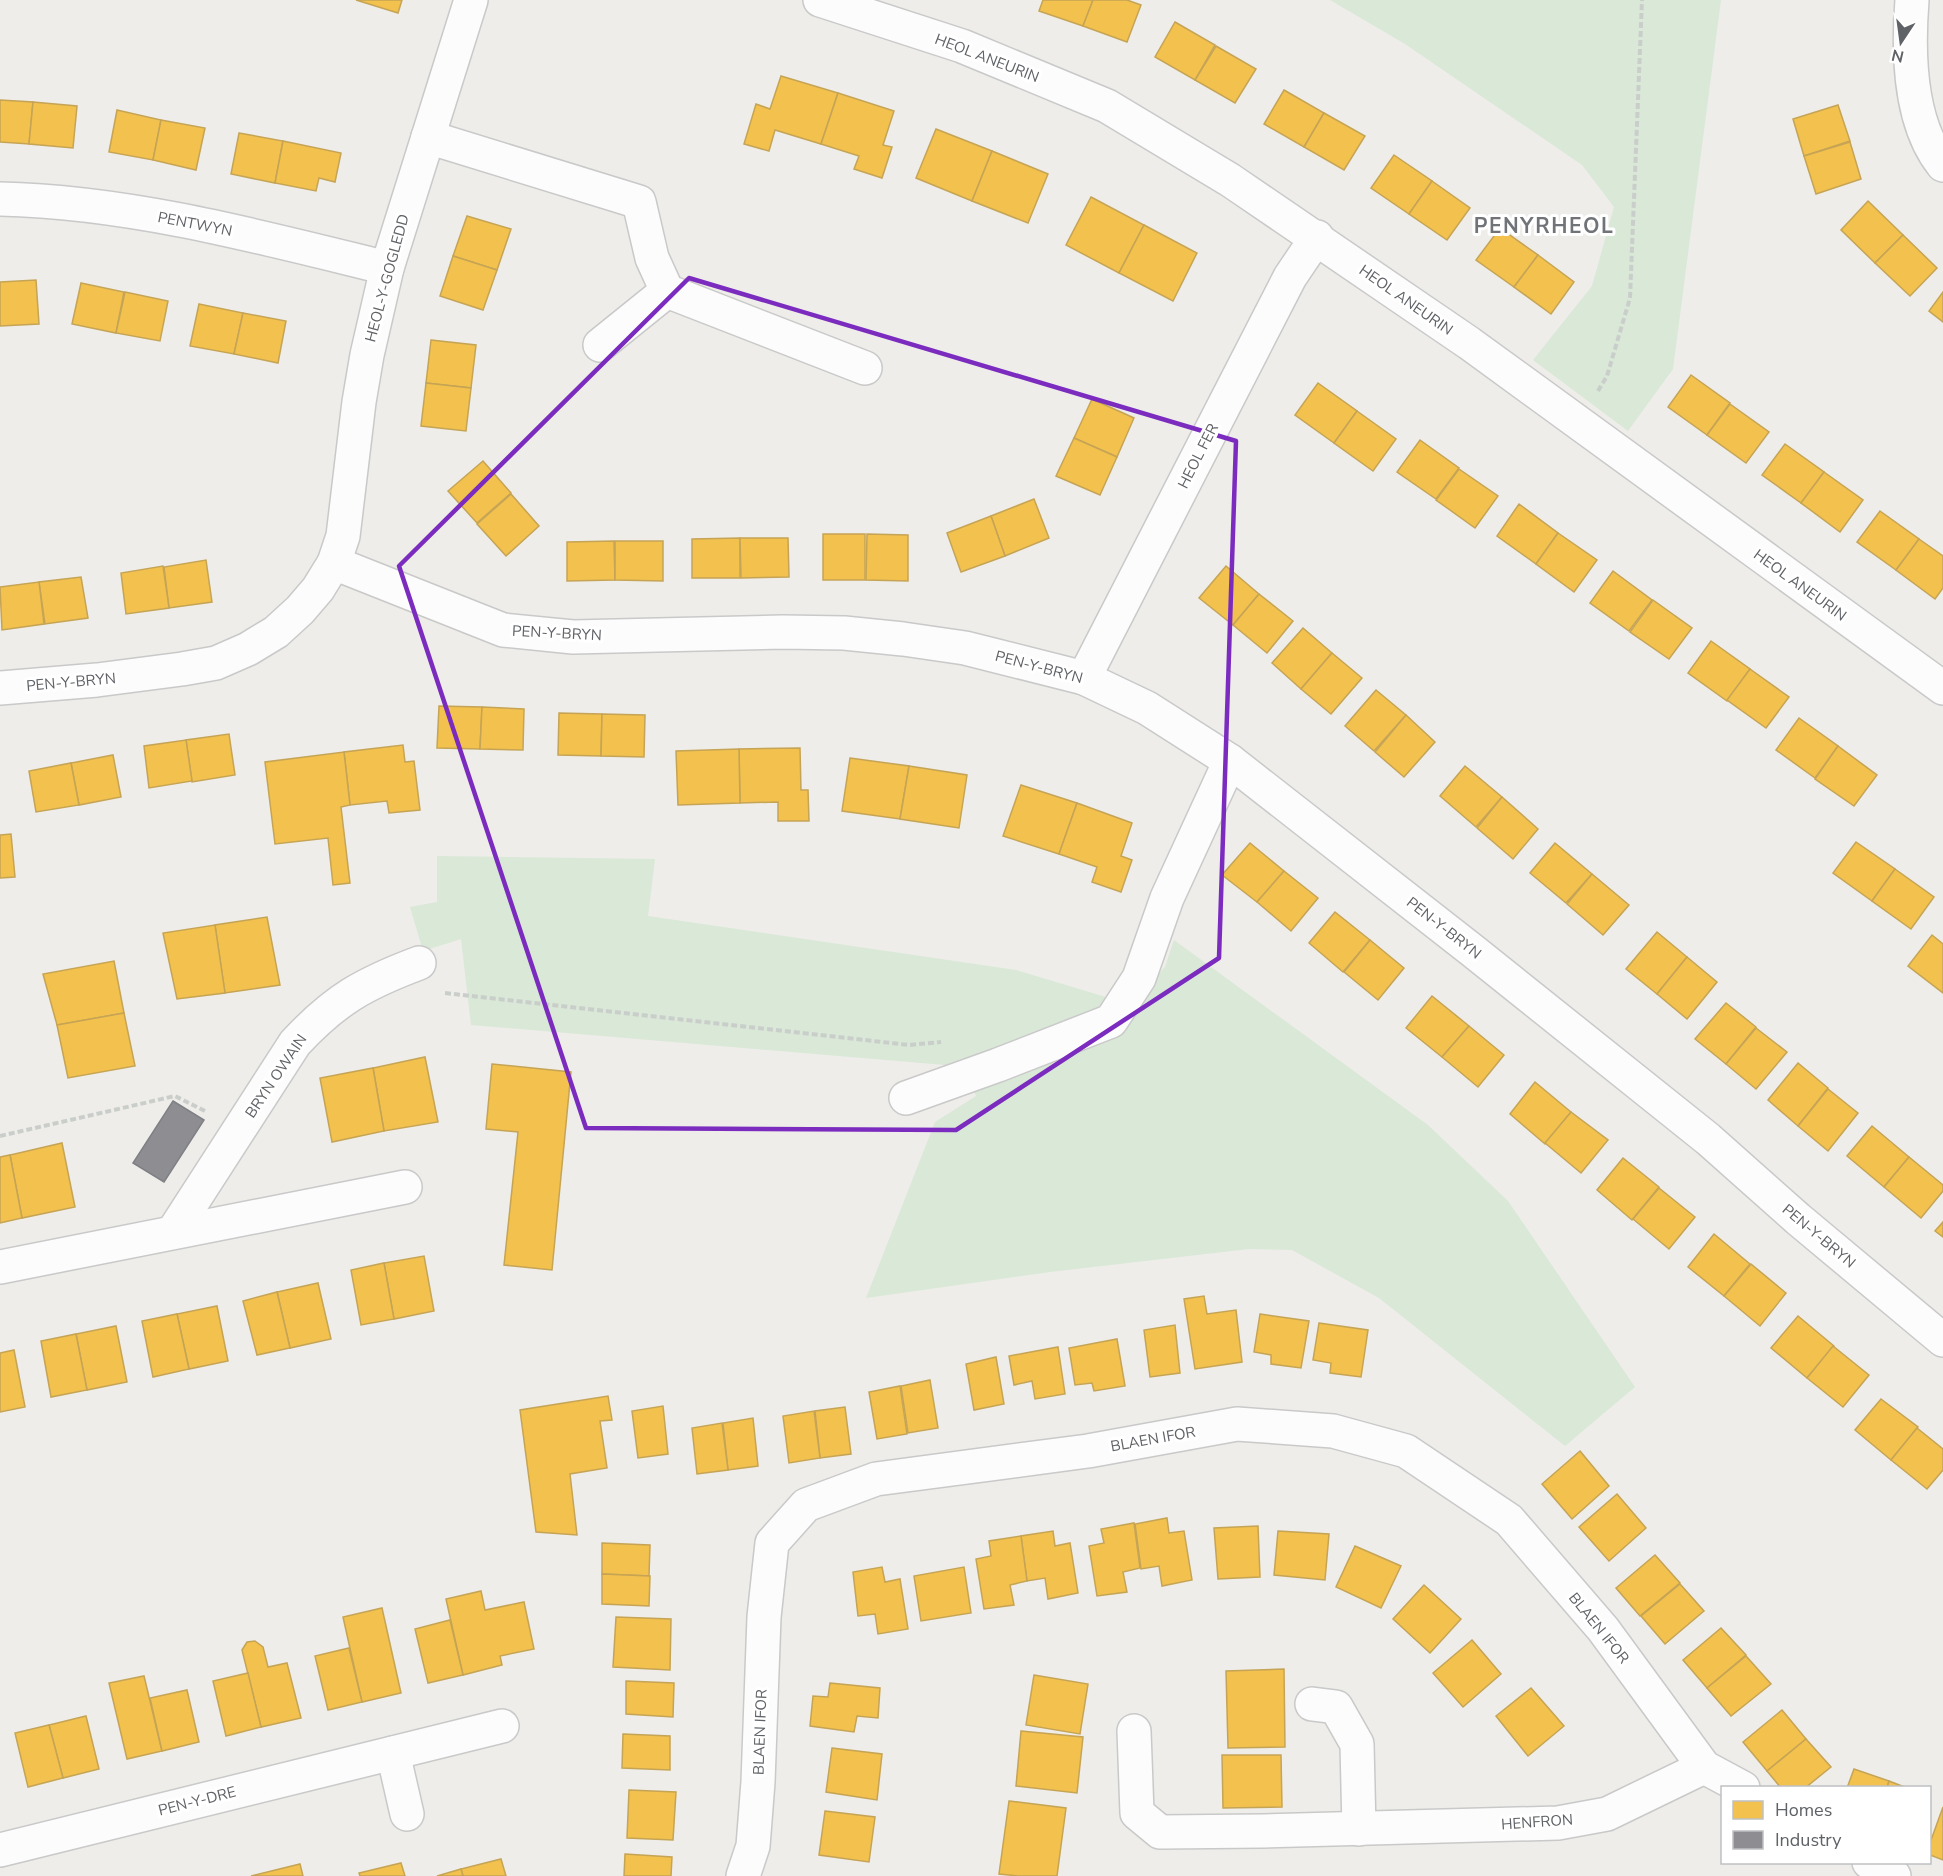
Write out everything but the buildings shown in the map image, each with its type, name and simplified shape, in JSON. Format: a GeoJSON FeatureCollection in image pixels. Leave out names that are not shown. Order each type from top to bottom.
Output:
{"type":"FeatureCollection","features":[{"type":"Feature","properties":{"kind":"street","name":"HEOL-Y-GOGLEDD"},"geometry":{"type":"LineString","coordinates":[[334,563],[343,537],[367,355],[387,268],[471,0]]}},
{"type":"Feature","properties":{"kind":"street","name":"HEOL ANEURIN"},"geometry":{"type":"LineString","coordinates":[[820,0],[962,46],[1107,106],[1230,180],[1317,237],[1469,343],[1943,688]]}},
{"type":"Feature","properties":{"kind":"street"},"geometry":{"type":"LineString","coordinates":[[1912,0],[1912,72],[1923,128],[1935,155],[1943,165]]}},
{"type":"Feature","properties":{"kind":"street"},"geometry":{"type":"LineString","coordinates":[[428,137],[639,202],[652,258],[667,291],[865,368]]}},
{"type":"Feature","properties":{"kind":"street","name":"PENTWYN"},"geometry":{"type":"LineString","coordinates":[[0,199],[72,204],[146,214],[387,268]]}},
{"type":"Feature","properties":{"kind":"street","name":"HEOL FER"},"geometry":{"type":"LineString","coordinates":[[1084,678],[1290,277],[1317,237]]}},
{"type":"Feature","properties":{"kind":"street"},"geometry":{"type":"LineString","coordinates":[[600,345],[667,291]]}},
{"type":"Feature","properties":{"kind":"street","name":"PEN-Y-BRYN"},"geometry":{"type":"LineString","coordinates":[[0,688],[97,680],[216,663],[248,649],[276,632],[318,589],[334,563],[502,630],[573,637],[727,632],[844,633],[965,648],[1084,678],[1147,708],[1230,761],[1708,1139],[1798,1219],[1943,1340]]}},
{"type":"Feature","properties":{"kind":"street"},"geometry":{"type":"LineString","coordinates":[[906,1098],[1111,1021],[1139,978],[1167,898],[1230,761]]}},
{"type":"Feature","properties":{"kind":"street","name":"BRYN OWAIN"},"geometry":{"type":"LineString","coordinates":[[173,1232],[295,1043],[315,1021],[337,1002],[360,988],[386,975],[419,963]]}},
{"type":"Feature","properties":{"kind":"street"},"geometry":{"type":"LineString","coordinates":[[0,1267],[405,1187]]}},
{"type":"Feature","properties":{"kind":"street","name":"BLAEN IFOR"},"geometry":{"type":"LineString","coordinates":[[743,1876],[753,1846],[758,1782],[764,1617],[772,1544],[806,1505],[876,1479],[1088,1451],[1237,1424],[1333,1431],[1406,1451],[1509,1520],[1602,1629],[1704,1767],[1739,1786]]}},
{"type":"Feature","properties":{"kind":"street"},"geometry":{"type":"LineString","coordinates":[[1312,1704],[1336,1707],[1357,1744],[1359,1828]]}},
{"type":"Feature","properties":{"kind":"street","name":"PEN-Y-DRE"},"geometry":{"type":"LineString","coordinates":[[0,1850],[502,1726]]}},
{"type":"Feature","properties":{"kind":"street","name":"HENFRON"},"geometry":{"type":"LineString","coordinates":[[1134,1731],[1137,1813],[1160,1832],[1558,1823],[1607,1814],[1704,1767]]}},
{"type":"Feature","properties":{"kind":"street"},"geometry":{"type":"LineString","coordinates":[[393,1753],[406,1814]]}},
{"type":"Feature","properties":{"kind":"street"},"geometry":{"type":"LineString","coordinates":[[1871,1864],[1894,1876]]}},
{"type":"Feature","properties":{"kind":"path"},"geometry":{"type":"LineString","coordinates":[[1578,422],[1607,376],[1630,298],[1642,0]]}},
{"type":"Feature","properties":{"kind":"path"},"geometry":{"type":"LineString","coordinates":[[419,963],[444,993],[909,1045],[942,1042]]}},
{"type":"Feature","properties":{"kind":"path"},"geometry":{"type":"LineString","coordinates":[[0,1136],[175,1096],[240,1128]]}},
{"type":"Feature","properties":{"kind":"highlighted area"},"geometry":{"type":"Polygon","coordinates":[[[689,278],[1236,441],[1219,958],[956,1130],[586,1128],[399,566],[689,278]]]}},
{"type":"Feature","properties":{"kind":"green space"},"geometry":{"type":"Polygon","coordinates":[[[1330,0],[1721,0],[1673,369],[1628,431],[1533,360],[1592,286],[1614,207],[1582,165],[1405,44],[1330,0]]]}},
{"type":"Feature","properties":{"kind":"green space"},"geometry":{"type":"Polygon","coordinates":[[[437,856],[655,859],[648,916],[1016,970],[1129,1004],[1165,967],[1174,940],[1428,1125],[1508,1201],[1635,1387],[1565,1446],[1379,1298],[1292,1250],[1249,1249],[1050,1272],[866,1298],[935,1122],[976,1096],[963,1058],[945,1065],[471,1025],[461,939],[423,951],[410,907],[437,902],[437,856]]]}},
{"type":"Feature","properties":{"kind":"district","name":"PENYRHEOL"},"geometry":{"type":"Point","coordinates":[1544,226]}}]}
